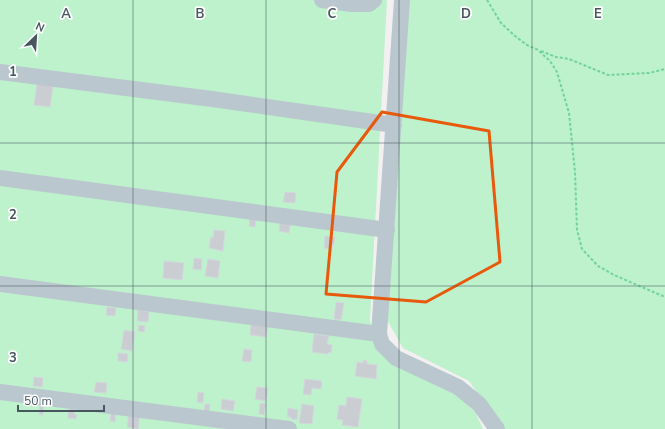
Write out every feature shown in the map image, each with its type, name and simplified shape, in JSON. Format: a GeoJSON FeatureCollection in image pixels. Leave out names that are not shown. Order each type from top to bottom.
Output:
{"type":"FeatureCollection","features":[{"type":"Feature","properties":{"kind":"street"},"geometry":{"type":"LineString","coordinates":[[322,0],[352,4],[369,4],[374,0]]}},
{"type":"Feature","properties":{"kind":"street"},"geometry":{"type":"LineString","coordinates":[[402,0],[379,334],[382,344],[396,358],[458,387],[479,404],[497,429]]}},
{"type":"Feature","properties":{"kind":"street"},"geometry":{"type":"LineString","coordinates":[[0,72],[212,99],[394,125]]}},
{"type":"Feature","properties":{"kind":"street"},"geometry":{"type":"LineString","coordinates":[[0,178],[387,230]]}},
{"type":"Feature","properties":{"kind":"street"},"geometry":{"type":"LineString","coordinates":[[0,284],[379,334]]}},
{"type":"Feature","properties":{"kind":"street"},"geometry":{"type":"LineString","coordinates":[[0,392],[289,429]]}},
{"type":"Feature","properties":{"kind":"path"},"geometry":{"type":"LineString","coordinates":[[487,0],[501,23],[515,36],[538,50],[556,57],[569,59],[608,75],[649,73],[665,69]]}},
{"type":"Feature","properties":{"kind":"path"},"geometry":{"type":"LineString","coordinates":[[538,50],[550,61],[557,72],[569,113],[575,172],[577,230],[582,249],[598,266],[614,275],[665,297]]}},
{"type":"Feature","properties":{"kind":"highlighted area"},"geometry":{"type":"Polygon","coordinates":[[[382,112],[489,131],[500,262],[426,302],[326,294],[337,172],[382,112]]]}},
{"type":"Feature","properties":{"kind":"green space"},"geometry":{"type":"Polygon","coordinates":[[[0,0],[387,0],[370,320],[375,343],[455,390],[475,412],[483,429],[0,429],[0,0]]]}},
{"type":"Feature","properties":{"kind":"green space"},"geometry":{"type":"Polygon","coordinates":[[[405,0],[665,0],[665,429],[502,429],[469,381],[403,348],[386,318],[405,0]]]}},
{"type":"Feature","properties":{"kind":"building"},"geometry":{"type":"Polygon","coordinates":[[[37,83],[53,86],[50,107],[34,105],[37,83]]]}},
{"type":"Feature","properties":{"kind":"building"},"geometry":{"type":"Polygon","coordinates":[[[285,192],[296,193],[295,203],[283,202],[285,192]]]}},
{"type":"Feature","properties":{"kind":"building"},"geometry":{"type":"Polygon","coordinates":[[[250,218],[256,219],[255,227],[249,226],[250,218]]]}},
{"type":"Feature","properties":{"kind":"building"},"geometry":{"type":"Polygon","coordinates":[[[280,221],[291,222],[289,233],[279,231],[280,221]]]}},
{"type":"Feature","properties":{"kind":"building"},"geometry":{"type":"Polygon","coordinates":[[[214,230],[225,231],[223,251],[209,248],[214,230]]]}},
{"type":"Feature","properties":{"kind":"building"},"geometry":{"type":"Polygon","coordinates":[[[325,236],[335,237],[332,249],[324,248],[325,236]]]}},
{"type":"Feature","properties":{"kind":"building"},"geometry":{"type":"Polygon","coordinates":[[[194,258],[202,259],[201,270],[193,269],[194,258]]]}},
{"type":"Feature","properties":{"kind":"building"},"geometry":{"type":"Polygon","coordinates":[[[208,259],[220,261],[218,278],[205,276],[208,259]]]}},
{"type":"Feature","properties":{"kind":"building"},"geometry":{"type":"Polygon","coordinates":[[[164,261],[184,263],[182,280],[163,278],[164,261]]]}},
{"type":"Feature","properties":{"kind":"building"},"geometry":{"type":"Polygon","coordinates":[[[336,302],[344,303],[341,320],[334,319],[336,302]]]}},
{"type":"Feature","properties":{"kind":"building"},"geometry":{"type":"Polygon","coordinates":[[[107,307],[116,308],[115,316],[106,315],[107,307]]]}},
{"type":"Feature","properties":{"kind":"building"},"geometry":{"type":"Polygon","coordinates":[[[138,310],[149,312],[148,322],[137,321],[138,310]]]}},
{"type":"Feature","properties":{"kind":"building"},"geometry":{"type":"Polygon","coordinates":[[[251,324],[268,326],[266,337],[250,335],[251,324]]]}},
{"type":"Feature","properties":{"kind":"building"},"geometry":{"type":"Polygon","coordinates":[[[139,325],[145,326],[144,332],[138,331],[139,325]]]}},
{"type":"Feature","properties":{"kind":"building"},"geometry":{"type":"Polygon","coordinates":[[[124,330],[135,332],[132,351],[121,349],[124,330]]]}},
{"type":"Feature","properties":{"kind":"building"},"geometry":{"type":"Polygon","coordinates":[[[314,334],[329,336],[327,344],[332,345],[331,353],[312,352],[314,334]]]}},
{"type":"Feature","properties":{"kind":"building"},"geometry":{"type":"Polygon","coordinates":[[[244,349],[252,350],[251,362],[242,361],[244,349]]]}},
{"type":"Feature","properties":{"kind":"building"},"geometry":{"type":"Polygon","coordinates":[[[118,353],[128,354],[127,362],[118,361],[118,353]]]}},
{"type":"Feature","properties":{"kind":"building"},"geometry":{"type":"Polygon","coordinates":[[[363,360],[367,361],[367,364],[377,365],[376,379],[355,376],[357,362],[363,363],[363,360]]]}},
{"type":"Feature","properties":{"kind":"building"},"geometry":{"type":"Polygon","coordinates":[[[34,377],[43,378],[42,387],[33,386],[34,377]]]}},
{"type":"Feature","properties":{"kind":"building"},"geometry":{"type":"Polygon","coordinates":[[[305,379],[322,381],[321,389],[312,388],[311,395],[303,394],[305,379]]]}},
{"type":"Feature","properties":{"kind":"building"},"geometry":{"type":"Polygon","coordinates":[[[96,382],[107,383],[106,393],[94,392],[96,382]]]}},
{"type":"Feature","properties":{"kind":"building"},"geometry":{"type":"Polygon","coordinates":[[[257,387],[268,388],[266,401],[255,399],[257,387]]]}},
{"type":"Feature","properties":{"kind":"building"},"geometry":{"type":"Polygon","coordinates":[[[198,392],[204,393],[203,403],[197,402],[198,392]]]}},
{"type":"Feature","properties":{"kind":"building"},"geometry":{"type":"Polygon","coordinates":[[[347,397],[362,399],[358,427],[342,425],[343,420],[337,419],[339,405],[346,406],[347,397]]]}},
{"type":"Feature","properties":{"kind":"building"},"geometry":{"type":"Polygon","coordinates":[[[222,399],[235,401],[233,411],[221,409],[222,399]]]}},
{"type":"Feature","properties":{"kind":"building"},"geometry":{"type":"Polygon","coordinates":[[[260,403],[266,404],[264,415],[259,414],[260,403]]]}},
{"type":"Feature","properties":{"kind":"building"},"geometry":{"type":"Polygon","coordinates":[[[205,404],[210,404],[209,412],[204,412],[205,404]]]}},
{"type":"Feature","properties":{"kind":"building"},"geometry":{"type":"Polygon","coordinates":[[[302,404],[314,406],[312,424],[299,423],[302,404]]]}},
{"type":"Feature","properties":{"kind":"building"},"geometry":{"type":"Polygon","coordinates":[[[40,405],[44,405],[43,415],[39,414],[40,405]]]}},
{"type":"Feature","properties":{"kind":"building"},"geometry":{"type":"Polygon","coordinates":[[[69,405],[75,405],[74,414],[77,415],[76,419],[68,418],[69,405]]]}},
{"type":"Feature","properties":{"kind":"building"},"geometry":{"type":"Polygon","coordinates":[[[288,408],[298,410],[297,420],[287,417],[288,408]]]}},
{"type":"Feature","properties":{"kind":"building"},"geometry":{"type":"Polygon","coordinates":[[[129,411],[140,413],[138,429],[127,427],[129,411]]]}},
{"type":"Feature","properties":{"kind":"building"},"geometry":{"type":"Polygon","coordinates":[[[111,412],[116,413],[115,422],[110,421],[111,412]]]}}]}
